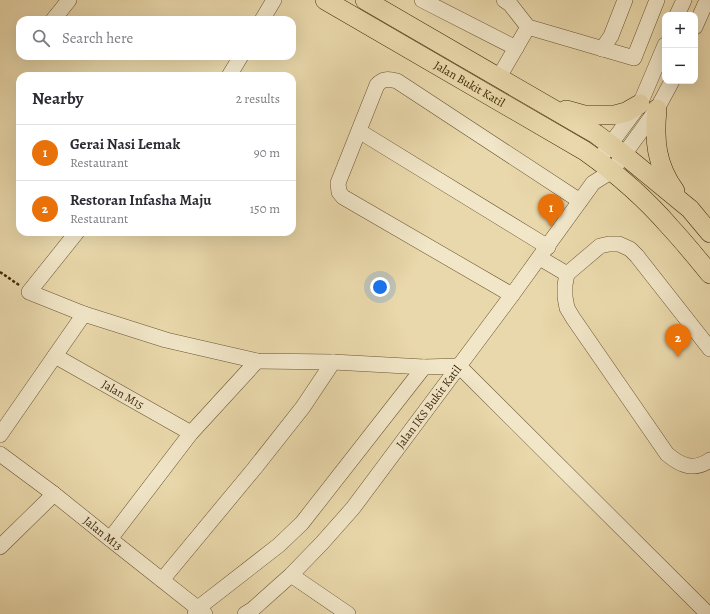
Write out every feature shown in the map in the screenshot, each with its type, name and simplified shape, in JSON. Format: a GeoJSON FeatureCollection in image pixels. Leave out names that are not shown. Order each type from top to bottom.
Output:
{"type":"FeatureCollection","features":[{"type":"Feature","properties":{"kind":"main road","name":"Jalan Bukit Katil"},"geometry":{"type":"LineString","coordinates":[[324,0],[585,151],[631,187],[670,226],[710,274]]}},
{"type":"Feature","properties":{"kind":"main road","name":"Jalan Bukit Katil"},"geometry":{"type":"LineString","coordinates":[[365,0],[596,134],[617,149],[690,209]]}},
{"type":"Feature","properties":{"kind":"main road"},"geometry":{"type":"LineString","coordinates":[[527,94],[570,112],[584,116],[615,115],[648,106],[655,124],[655,139],[658,154],[662,168],[669,183],[710,232]]}},
{"type":"Feature","properties":{"kind":"street"},"geometry":{"type":"LineString","coordinates":[[56,16],[69,0]]}},
{"type":"Feature","properties":{"kind":"street"},"geometry":{"type":"LineString","coordinates":[[264,16],[274,0]]}},
{"type":"Feature","properties":{"kind":"street"},"geometry":{"type":"LineString","coordinates":[[422,0],[516,48]]}},
{"type":"Feature","properties":{"kind":"street"},"geometry":{"type":"LineString","coordinates":[[504,0],[510,4],[528,27],[634,58],[657,0]]}},
{"type":"Feature","properties":{"kind":"street"},"geometry":{"type":"LineString","coordinates":[[602,49],[611,36],[625,0]]}},
{"type":"Feature","properties":{"kind":"street"},"geometry":{"type":"LineString","coordinates":[[679,12],[684,0]]}},
{"type":"Feature","properties":{"kind":"street"},"geometry":{"type":"LineString","coordinates":[[698,20],[707,0]]}},
{"type":"Feature","properties":{"kind":"street"},"geometry":{"type":"LineString","coordinates":[[499,77],[528,27]]}},
{"type":"Feature","properties":{"kind":"street"},"geometry":{"type":"LineString","coordinates":[[648,106],[664,48]]}},
{"type":"Feature","properties":{"kind":"street"},"geometry":{"type":"LineString","coordinates":[[231,72],[239,60]]}},
{"type":"Feature","properties":{"kind":"street"},"geometry":{"type":"LineString","coordinates":[[512,295],[342,197],[339,192],[338,183],[377,85],[380,81],[385,80],[398,82],[580,202]]}},
{"type":"Feature","properties":{"kind":"street"},"geometry":{"type":"LineString","coordinates":[[605,166],[648,106],[669,84]]}},
{"type":"Feature","properties":{"kind":"street"},"geometry":{"type":"LineString","coordinates":[[359,131],[544,252],[567,274]]}},
{"type":"Feature","properties":{"kind":"street","name":"Jalan IKS Bukit Katil"},"geometry":{"type":"LineString","coordinates":[[252,612],[291,575],[353,508],[544,252],[605,166]]}},
{"type":"Feature","properties":{"kind":"street"},"geometry":{"type":"LineString","coordinates":[[74,236],[30,292],[84,314],[166,340],[257,361],[333,362],[424,367],[459,366],[706,610]]}},
{"type":"Feature","properties":{"kind":"street"},"geometry":{"type":"LineString","coordinates":[[710,349],[637,256],[619,244],[600,246],[567,274],[565,286],[567,308],[667,454],[681,464],[691,466],[700,466],[710,460]]}},
{"type":"Feature","properties":{"kind":"street"},"geometry":{"type":"LineString","coordinates":[[0,435],[84,314]]}},
{"type":"Feature","properties":{"kind":"street","name":"Jalan M15"},"geometry":{"type":"LineString","coordinates":[[55,356],[191,433]]}},
{"type":"Feature","properties":{"kind":"street"},"geometry":{"type":"LineString","coordinates":[[110,539],[191,433],[257,361]]}},
{"type":"Feature","properties":{"kind":"street"},"geometry":{"type":"LineString","coordinates":[[162,580],[303,407],[333,362]]}},
{"type":"Feature","properties":{"kind":"street"},"geometry":{"type":"LineString","coordinates":[[200,612],[279,545],[302,523],[424,367]]}},
{"type":"Feature","properties":{"kind":"street","name":"Jalan M13"},"geometry":{"type":"LineString","coordinates":[[2,459],[54,494],[200,612]]}},
{"type":"Feature","properties":{"kind":"street"},"geometry":{"type":"LineString","coordinates":[[0,547],[54,494]]}},
{"type":"Feature","properties":{"kind":"street"},"geometry":{"type":"LineString","coordinates":[[291,575],[348,614]]}},
{"type":"Feature","properties":{"kind":"path"},"geometry":{"type":"LineString","coordinates":[[0,272],[30,292]]}},
{"type":"Feature","properties":{"kind":"place","name":"Gerai Nasi Lemak"},"geometry":{"type":"Point","coordinates":[551,227]}},
{"type":"Feature","properties":{"kind":"place","name":"Restoran Infasha Maju"},"geometry":{"type":"Point","coordinates":[678,357]}}]}
